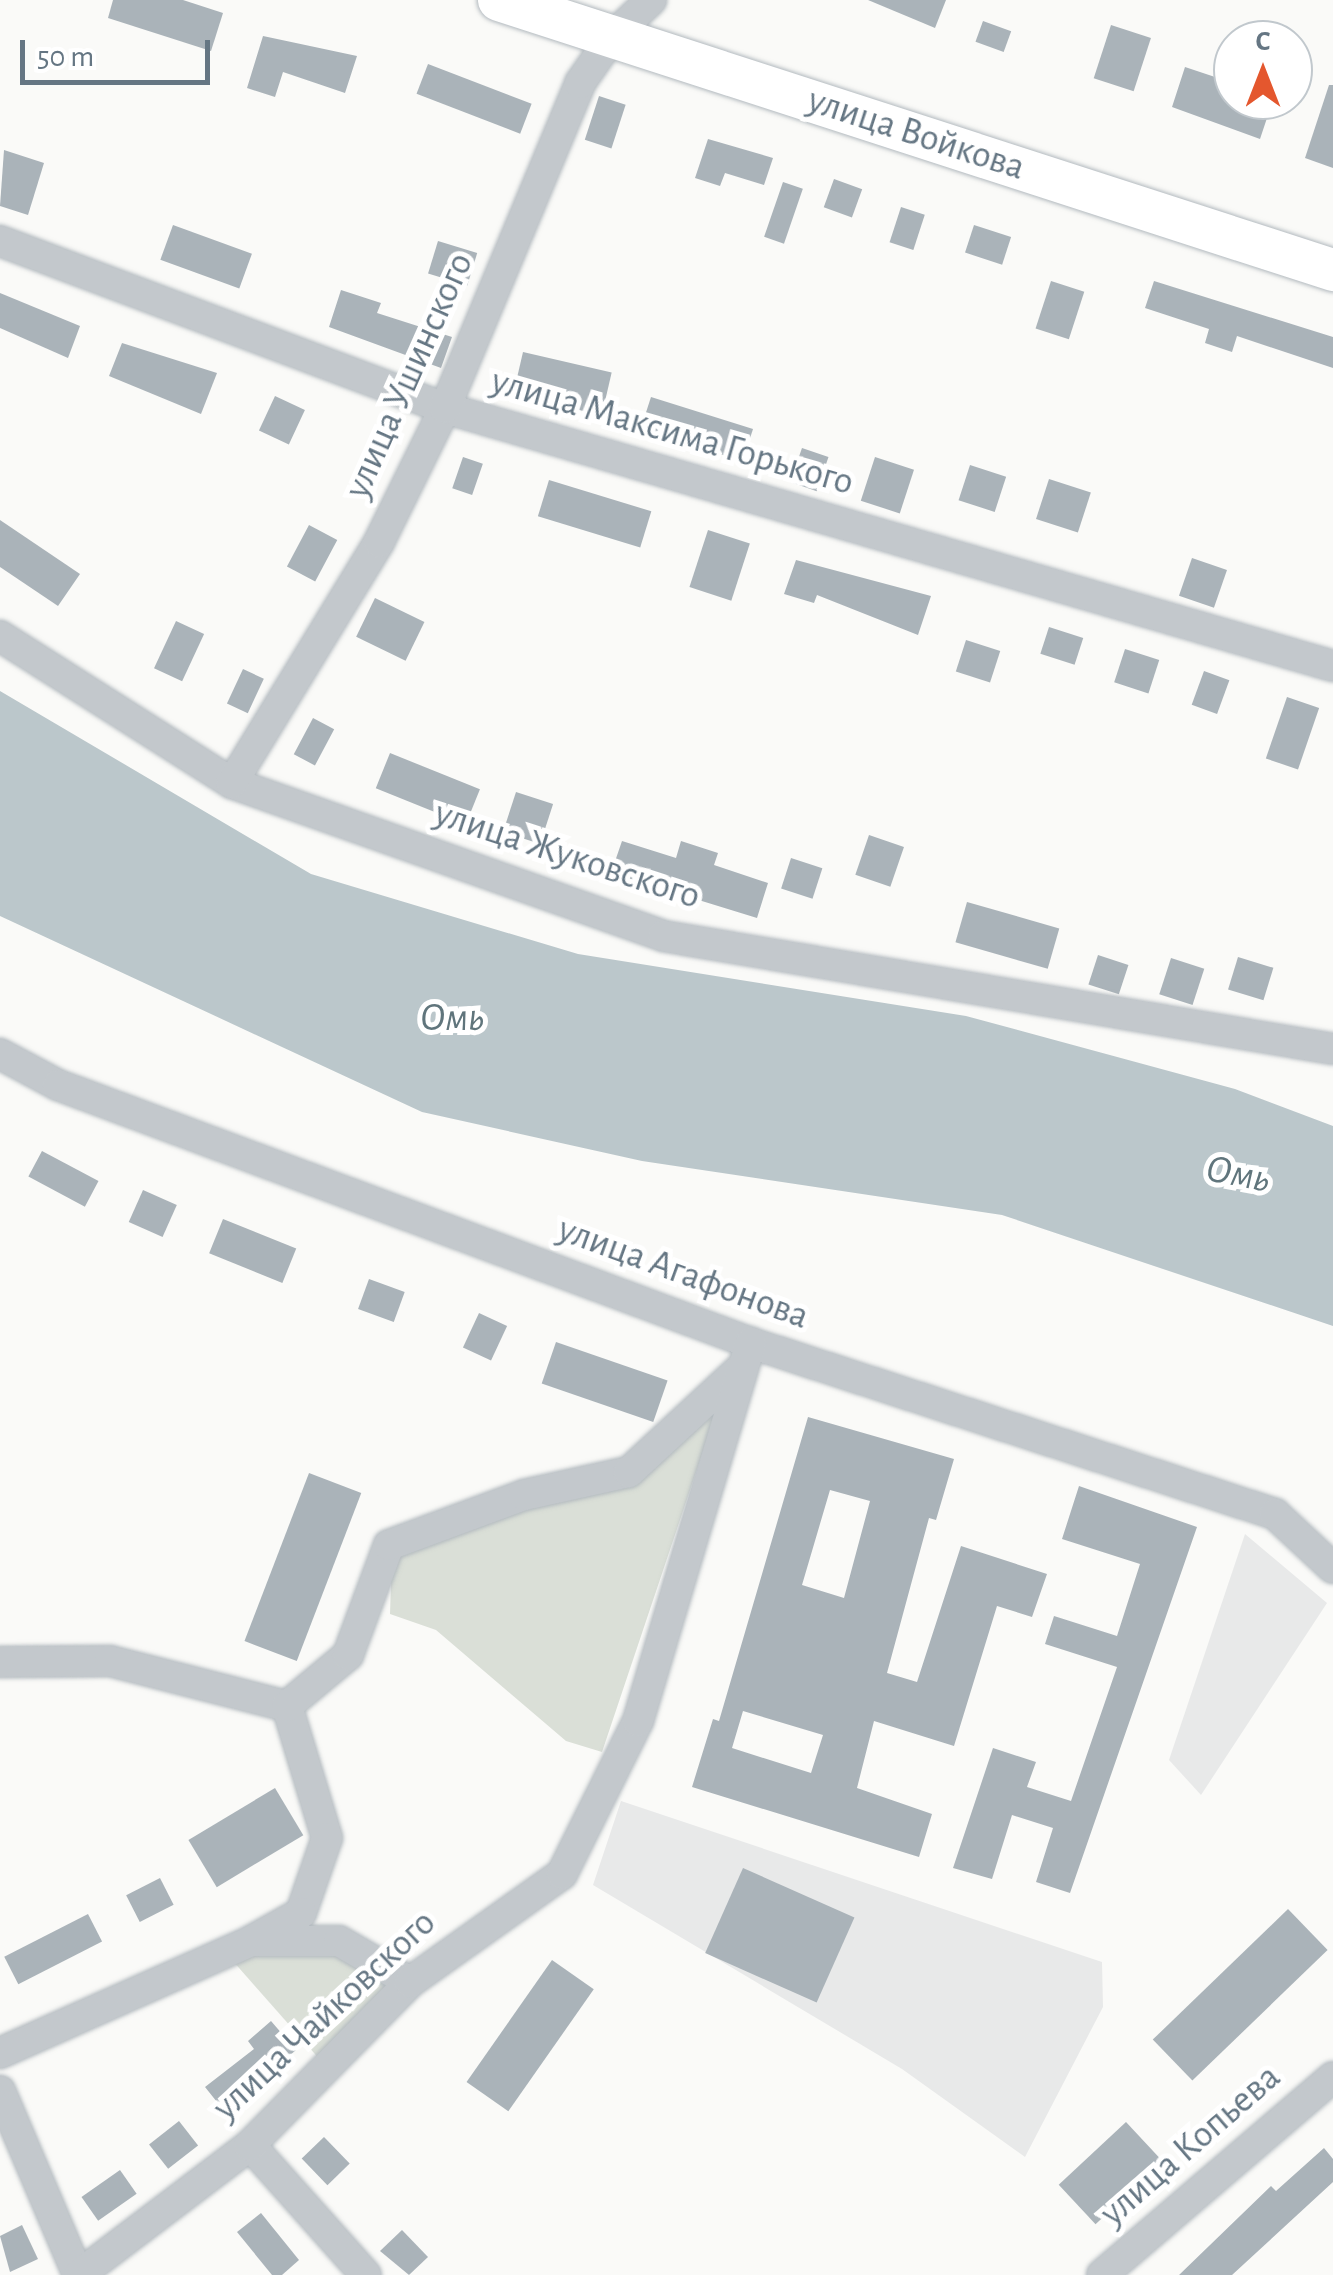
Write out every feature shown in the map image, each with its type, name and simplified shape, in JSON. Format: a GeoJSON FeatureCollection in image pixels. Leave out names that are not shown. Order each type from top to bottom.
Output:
{"type":"FeatureCollection","features":[{"type":"Feature","properties":{"kind":"main road","name":"улица Войкова"},"geometry":{"type":"LineString","coordinates":[[499,0],[1333,270]]}},
{"type":"Feature","properties":{"kind":"street","name":"улица Ушинского"},"geometry":{"type":"LineString","coordinates":[[232,783],[379,542],[445,408],[580,83],[612,37],[651,0]]}},
{"type":"Feature","properties":{"kind":"street","name":"улица Максима Горького"},"geometry":{"type":"LineString","coordinates":[[0,240],[445,408],[1333,666]]}},
{"type":"Feature","properties":{"kind":"street","name":"улица Жуковского"},"geometry":{"type":"LineString","coordinates":[[0,636],[232,783],[662,936],[1333,1050]]}},
{"type":"Feature","properties":{"kind":"street","name":"улица Агафонова"},"geometry":{"type":"LineString","coordinates":[[0,1054],[58,1085],[749,1351],[1275,1514],[1333,1568]]}},
{"type":"Feature","properties":{"kind":"street"},"geometry":{"type":"LineString","coordinates":[[288,1706],[348,1654],[389,1545],[524,1495],[644,1464],[749,1351]]}},
{"type":"Feature","properties":{"kind":"street","name":"улица Чайковского"},"geometry":{"type":"LineString","coordinates":[[79,2275],[250,2145],[410,1982],[562,1874],[638,1721],[749,1351]]}},
{"type":"Feature","properties":{"kind":"street"},"geometry":{"type":"LineString","coordinates":[[0,1662],[110,1662],[288,1706]]}},
{"type":"Feature","properties":{"kind":"street"},"geometry":{"type":"LineString","coordinates":[[288,1706],[328,1838],[320,1912],[339,1941],[410,1982]]}},
{"type":"Feature","properties":{"kind":"street"},"geometry":{"type":"LineString","coordinates":[[0,2053],[250,1941],[302,1912],[328,1838]]}},
{"type":"Feature","properties":{"kind":"street"},"geometry":{"type":"LineString","coordinates":[[250,1941],[339,1941]]}},
{"type":"Feature","properties":{"kind":"street","name":"улица Копьева"},"geometry":{"type":"LineString","coordinates":[[1102,2275],[1333,2077]]}},
{"type":"Feature","properties":{"kind":"street"},"geometry":{"type":"LineString","coordinates":[[0,2091],[79,2275]]}},
{"type":"Feature","properties":{"kind":"street"},"geometry":{"type":"LineString","coordinates":[[250,2145],[366,2275]]}},
{"type":"Feature","properties":{"kind":"shaded area"},"geometry":{"type":"Polygon","coordinates":[[[721,1398],[602,1752],[566,1741],[436,1630],[390,1614],[392,1553],[536,1499],[637,1476],[721,1398]]]}},
{"type":"Feature","properties":{"kind":"shaded area"},"geometry":{"type":"Polygon","coordinates":[[[1245,1534],[1327,1603],[1201,1795],[1169,1760],[1245,1534]]]}},
{"type":"Feature","properties":{"kind":"shaded area"},"geometry":{"type":"Polygon","coordinates":[[[621,1801],[1102,1962],[1103,2007],[1025,2157],[902,2069],[593,1885],[621,1801]]]}},
{"type":"Feature","properties":{"kind":"shaded area"},"geometry":{"type":"Polygon","coordinates":[[[338,1945],[404,1983],[322,2062],[232,1960],[254,1947],[338,1945]]]}},
{"type":"Feature","properties":{"kind":"water","name":"Омь"},"geometry":{"type":"Polygon","coordinates":[[[0,691],[311,874],[578,954],[966,1016],[1235,1089],[1333,1126],[1333,1326],[1002,1215],[642,1161],[422,1112],[0,916],[0,691]]]}},
{"type":"Feature","properties":{"kind":"building"},"geometry":{"type":"Polygon","coordinates":[[[113,0],[183,0],[223,13],[211,51],[108,18],[113,0]]]}},
{"type":"Feature","properties":{"kind":"building"},"geometry":{"type":"Polygon","coordinates":[[[868,0],[946,0],[935,28],[868,0]]]}},
{"type":"Feature","properties":{"kind":"building"},"geometry":{"type":"Polygon","coordinates":[[[983,21],[1011,31],[1004,52],[975,42],[983,21]]]}},
{"type":"Feature","properties":{"kind":"building"},"geometry":{"type":"Polygon","coordinates":[[[1111,25],[1151,38],[1134,91],[1094,78],[1111,25]]]}},
{"type":"Feature","properties":{"kind":"building"},"geometry":{"type":"Polygon","coordinates":[[[263,36],[357,56],[345,93],[283,72],[275,97],[247,88],[263,36]]]}},
{"type":"Feature","properties":{"kind":"building"},"geometry":{"type":"Polygon","coordinates":[[[428,64],[532,104],[520,134],[417,94],[428,64]]]}},
{"type":"Feature","properties":{"kind":"building"},"geometry":{"type":"Polygon","coordinates":[[[1185,67],[1213,76],[1213,120],[1266,120],[1260,139],[1172,107],[1185,67]]]}},
{"type":"Feature","properties":{"kind":"building"},"geometry":{"type":"Polygon","coordinates":[[[1329,85],[1333,85],[1333,168],[1305,158],[1329,85]]]}},
{"type":"Feature","properties":{"kind":"building"},"geometry":{"type":"Polygon","coordinates":[[[599,96],[626,105],[611,148],[585,140],[599,96]]]}},
{"type":"Feature","properties":{"kind":"building"},"geometry":{"type":"Polygon","coordinates":[[[708,139],[773,158],[764,185],[725,173],[720,186],[695,178],[708,139]]]}},
{"type":"Feature","properties":{"kind":"building"},"geometry":{"type":"Polygon","coordinates":[[[4,150],[44,163],[28,215],[0,206],[4,150]]]}},
{"type":"Feature","properties":{"kind":"building"},"geometry":{"type":"Polygon","coordinates":[[[834,179],[862,189],[852,217],[824,207],[834,179]]]}},
{"type":"Feature","properties":{"kind":"building"},"geometry":{"type":"Polygon","coordinates":[[[783,182],[803,189],[784,244],[764,237],[783,182]]]}},
{"type":"Feature","properties":{"kind":"building"},"geometry":{"type":"Polygon","coordinates":[[[901,207],[925,215],[913,250],[890,242],[901,207]]]}},
{"type":"Feature","properties":{"kind":"building"},"geometry":{"type":"Polygon","coordinates":[[[173,225],[252,254],[239,288],[160,260],[173,225]]]}},
{"type":"Feature","properties":{"kind":"building"},"geometry":{"type":"Polygon","coordinates":[[[974,225],[1011,237],[1002,265],[965,253],[974,225]]]}},
{"type":"Feature","properties":{"kind":"building"},"geometry":{"type":"Polygon","coordinates":[[[438,241],[477,253],[467,286],[428,274],[438,241]]]}},
{"type":"Feature","properties":{"kind":"building"},"geometry":{"type":"Polygon","coordinates":[[[1051,281],[1084,292],[1069,339],[1036,329],[1051,281]]]}},
{"type":"Feature","properties":{"kind":"building"},"geometry":{"type":"Polygon","coordinates":[[[1154,281],[1333,337],[1333,368],[1237,336],[1232,352],[1205,343],[1209,329],[1145,308],[1154,281]]]}},
{"type":"Feature","properties":{"kind":"building"},"geometry":{"type":"Polygon","coordinates":[[[341,290],[381,303],[377,313],[452,337],[441,368],[329,327],[341,290]]]}},
{"type":"Feature","properties":{"kind":"building"},"geometry":{"type":"Polygon","coordinates":[[[0,293],[80,326],[68,358],[0,328],[0,293]]]}},
{"type":"Feature","properties":{"kind":"building"},"geometry":{"type":"Polygon","coordinates":[[[122,343],[217,373],[201,414],[109,376],[122,343]]]}},
{"type":"Feature","properties":{"kind":"building"},"geometry":{"type":"Polygon","coordinates":[[[523,352],[612,372],[602,415],[513,395],[523,352]]]}},
{"type":"Feature","properties":{"kind":"building"},"geometry":{"type":"Polygon","coordinates":[[[275,396],[305,410],[289,444],[259,430],[275,396]]]}},
{"type":"Feature","properties":{"kind":"building"},"geometry":{"type":"Polygon","coordinates":[[[651,397],[753,429],[743,460],[639,434],[651,397]]]}},
{"type":"Feature","properties":{"kind":"building"},"geometry":{"type":"Polygon","coordinates":[[[802,448],[828,457],[817,491],[790,482],[802,448]]]}},
{"type":"Feature","properties":{"kind":"building"},"geometry":{"type":"Polygon","coordinates":[[[463,457],[483,464],[472,495],[452,488],[463,457]]]}},
{"type":"Feature","properties":{"kind":"building"},"geometry":{"type":"Polygon","coordinates":[[[875,457],[914,470],[900,513],[861,501],[875,457]]]}},
{"type":"Feature","properties":{"kind":"building"},"geometry":{"type":"Polygon","coordinates":[[[970,465],[1006,477],[995,512],[959,500],[970,465]]]}},
{"type":"Feature","properties":{"kind":"building"},"geometry":{"type":"Polygon","coordinates":[[[1049,479],[1091,493],[1078,533],[1036,519],[1049,479]]]}},
{"type":"Feature","properties":{"kind":"building"},"geometry":{"type":"Polygon","coordinates":[[[549,480],[651,511],[640,548],[538,516],[549,480]]]}},
{"type":"Feature","properties":{"kind":"building"},"geometry":{"type":"Polygon","coordinates":[[[0,520],[80,574],[58,606],[0,567],[0,520]]]}},
{"type":"Feature","properties":{"kind":"building"},"geometry":{"type":"Polygon","coordinates":[[[309,525],[337,540],[315,582],[287,566],[309,525]]]}},
{"type":"Feature","properties":{"kind":"building"},"geometry":{"type":"Polygon","coordinates":[[[708,530],[750,544],[731,601],[689,587],[708,530]]]}},
{"type":"Feature","properties":{"kind":"building"},"geometry":{"type":"Polygon","coordinates":[[[1192,558],[1227,570],[1214,608],[1179,596],[1192,558]]]}},
{"type":"Feature","properties":{"kind":"building"},"geometry":{"type":"Polygon","coordinates":[[[796,560],[931,596],[918,635],[817,595],[814,603],[784,594],[796,560]]]}},
{"type":"Feature","properties":{"kind":"building"},"geometry":{"type":"Polygon","coordinates":[[[375,598],[424,622],[406,661],[356,637],[375,598]]]}},
{"type":"Feature","properties":{"kind":"building"},"geometry":{"type":"Polygon","coordinates":[[[176,621],[204,634],[182,681],[154,668],[176,621]]]}},
{"type":"Feature","properties":{"kind":"building"},"geometry":{"type":"Polygon","coordinates":[[[1049,627],[1083,638],[1075,665],[1040,654],[1049,627]]]}},
{"type":"Feature","properties":{"kind":"building"},"geometry":{"type":"Polygon","coordinates":[[[966,640],[1000,651],[990,683],[956,671],[966,640]]]}},
{"type":"Feature","properties":{"kind":"building"},"geometry":{"type":"Polygon","coordinates":[[[1125,649],[1159,660],[1148,693],[1114,682],[1125,649]]]}},
{"type":"Feature","properties":{"kind":"building"},"geometry":{"type":"Polygon","coordinates":[[[243,669],[264,679],[248,713],[227,703],[243,669]]]}},
{"type":"Feature","properties":{"kind":"building"},"geometry":{"type":"Polygon","coordinates":[[[1204,671],[1229,680],[1217,714],[1192,705],[1204,671]]]}},
{"type":"Feature","properties":{"kind":"building"},"geometry":{"type":"Polygon","coordinates":[[[1287,697],[1319,708],[1298,770],[1266,758],[1287,697]]]}},
{"type":"Feature","properties":{"kind":"building"},"geometry":{"type":"Polygon","coordinates":[[[313,718],[334,729],[315,765],[294,754],[313,718]]]}},
{"type":"Feature","properties":{"kind":"building"},"geometry":{"type":"Polygon","coordinates":[[[390,753],[480,789],[466,825],[376,788],[390,753]]]}},
{"type":"Feature","properties":{"kind":"building"},"geometry":{"type":"Polygon","coordinates":[[[516,792],[553,804],[540,844],[503,832],[516,792]]]}},
{"type":"Feature","properties":{"kind":"building"},"geometry":{"type":"Polygon","coordinates":[[[869,835],[904,847],[890,887],[855,875],[869,835]]]}},
{"type":"Feature","properties":{"kind":"building"},"geometry":{"type":"Polygon","coordinates":[[[622,841],[676,858],[681,841],[718,853],[714,865],[768,883],[757,918],[611,873],[622,841]]]}},
{"type":"Feature","properties":{"kind":"building"},"geometry":{"type":"Polygon","coordinates":[[[791,858],[822,868],[812,899],[781,888],[791,858]]]}},
{"type":"Feature","properties":{"kind":"building"},"geometry":{"type":"Polygon","coordinates":[[[967,902],[1059,928],[1048,969],[955,942],[967,902]]]}},
{"type":"Feature","properties":{"kind":"building"},"geometry":{"type":"Polygon","coordinates":[[[1098,955],[1128,965],[1119,994],[1088,984],[1098,955]]]}},
{"type":"Feature","properties":{"kind":"building"},"geometry":{"type":"Polygon","coordinates":[[[1238,957],[1273,968],[1263,1000],[1228,990],[1238,957]]]}},
{"type":"Feature","properties":{"kind":"building"},"geometry":{"type":"Polygon","coordinates":[[[1171,958],[1204,969],[1193,1005],[1159,994],[1171,958]]]}},
{"type":"Feature","properties":{"kind":"building"},"geometry":{"type":"Polygon","coordinates":[[[42,1151],[99,1181],[85,1207],[28,1177],[42,1151]]]}},
{"type":"Feature","properties":{"kind":"building"},"geometry":{"type":"Polygon","coordinates":[[[143,1190],[177,1205],[163,1237],[129,1222],[143,1190]]]}},
{"type":"Feature","properties":{"kind":"building"},"geometry":{"type":"Polygon","coordinates":[[[223,1219],[296,1249],[282,1283],[209,1253],[223,1219]]]}},
{"type":"Feature","properties":{"kind":"building"},"geometry":{"type":"Polygon","coordinates":[[[369,1279],[405,1292],[394,1322],[358,1309],[369,1279]]]}},
{"type":"Feature","properties":{"kind":"building"},"geometry":{"type":"Polygon","coordinates":[[[479,1313],[507,1326],[491,1361],[463,1347],[479,1313]]]}},
{"type":"Feature","properties":{"kind":"building"},"geometry":{"type":"Polygon","coordinates":[[[556,1342],[668,1380],[653,1422],[542,1384],[556,1342]]]}},
{"type":"Feature","properties":{"kind":"building"},"geometry":{"type":"Polygon","coordinates":[[[808,1417],[954,1459],[936,1520],[929,1518],[887,1673],[917,1682],[961,1546],[1047,1574],[1032,1617],[997,1606],[954,1746],[874,1721],[857,1788],[932,1814],[919,1857],[692,1787],[713,1719],[719,1721],[808,1417]],[[830,1490],[802,1585],[844,1598],[870,1501],[830,1490]],[[743,1711],[732,1748],[811,1773],[823,1735],[743,1711]]]}},
{"type":"Feature","properties":{"kind":"building"},"geometry":{"type":"Polygon","coordinates":[[[309,1473],[361,1493],[297,1661],[244,1641],[309,1473]]]}},
{"type":"Feature","properties":{"kind":"building"},"geometry":{"type":"Polygon","coordinates":[[[1079,1486],[1197,1527],[1070,1893],[1036,1882],[1053,1828],[1012,1815],[992,1879],[953,1868],[993,1748],[1036,1762],[1027,1787],[1071,1801],[1117,1667],[1045,1644],[1054,1616],[1117,1636],[1140,1564],[1062,1539],[1079,1486]]]}},
{"type":"Feature","properties":{"kind":"building"},"geometry":{"type":"Polygon","coordinates":[[[275,1788],[303,1835],[217,1887],[188,1840],[275,1788]]]}},
{"type":"Feature","properties":{"kind":"building"},"geometry":{"type":"Polygon","coordinates":[[[743,1868],[854,1918],[817,2003],[705,1953],[743,1868]]]}},
{"type":"Feature","properties":{"kind":"building"},"geometry":{"type":"Polygon","coordinates":[[[160,1878],[174,1905],[140,1922],[126,1895],[160,1878]]]}},
{"type":"Feature","properties":{"kind":"building"},"geometry":{"type":"Polygon","coordinates":[[[1288,1909],[1328,1950],[1192,2081],[1153,2040],[1288,1909]]]}},
{"type":"Feature","properties":{"kind":"building"},"geometry":{"type":"Polygon","coordinates":[[[88,1914],[102,1942],[18,1984],[4,1957],[88,1914]]]}},
{"type":"Feature","properties":{"kind":"building"},"geometry":{"type":"Polygon","coordinates":[[[552,1960],[594,1989],[508,2111],[467,2082],[552,1960]]]}},
{"type":"Feature","properties":{"kind":"building"},"geometry":{"type":"Polygon","coordinates":[[[271,2021],[296,2050],[225,2112],[205,2087],[254,2049],[248,2041],[271,2021]]]}},
{"type":"Feature","properties":{"kind":"building"},"geometry":{"type":"Polygon","coordinates":[[[179,2121],[198,2145],[168,2169],[149,2144],[179,2121]]]}},
{"type":"Feature","properties":{"kind":"building"},"geometry":{"type":"Polygon","coordinates":[[[1126,2122],[1163,2161],[1096,2224],[1059,2185],[1126,2122]]]}},
{"type":"Feature","properties":{"kind":"building"},"geometry":{"type":"Polygon","coordinates":[[[324,2137],[350,2164],[327,2185],[302,2159],[324,2137]]]}},
{"type":"Feature","properties":{"kind":"building"},"geometry":{"type":"Polygon","coordinates":[[[1324,2148],[1333,2159],[1333,2182],[1232,2275],[1179,2275],[1271,2186],[1276,2191],[1324,2148]]]}},
{"type":"Feature","properties":{"kind":"building"},"geometry":{"type":"Polygon","coordinates":[[[120,2170],[137,2194],[98,2221],[81,2197],[120,2170]]]}},
{"type":"Feature","properties":{"kind":"building"},"geometry":{"type":"Polygon","coordinates":[[[261,2213],[299,2260],[282,2275],[272,2275],[237,2232],[261,2213]]]}},
{"type":"Feature","properties":{"kind":"building"},"geometry":{"type":"Polygon","coordinates":[[[22,2225],[38,2259],[10,2272],[0,2236],[22,2225]]]}},
{"type":"Feature","properties":{"kind":"building"},"geometry":{"type":"Polygon","coordinates":[[[402,2230],[428,2257],[409,2275],[380,2251],[402,2230]]]}}]}
